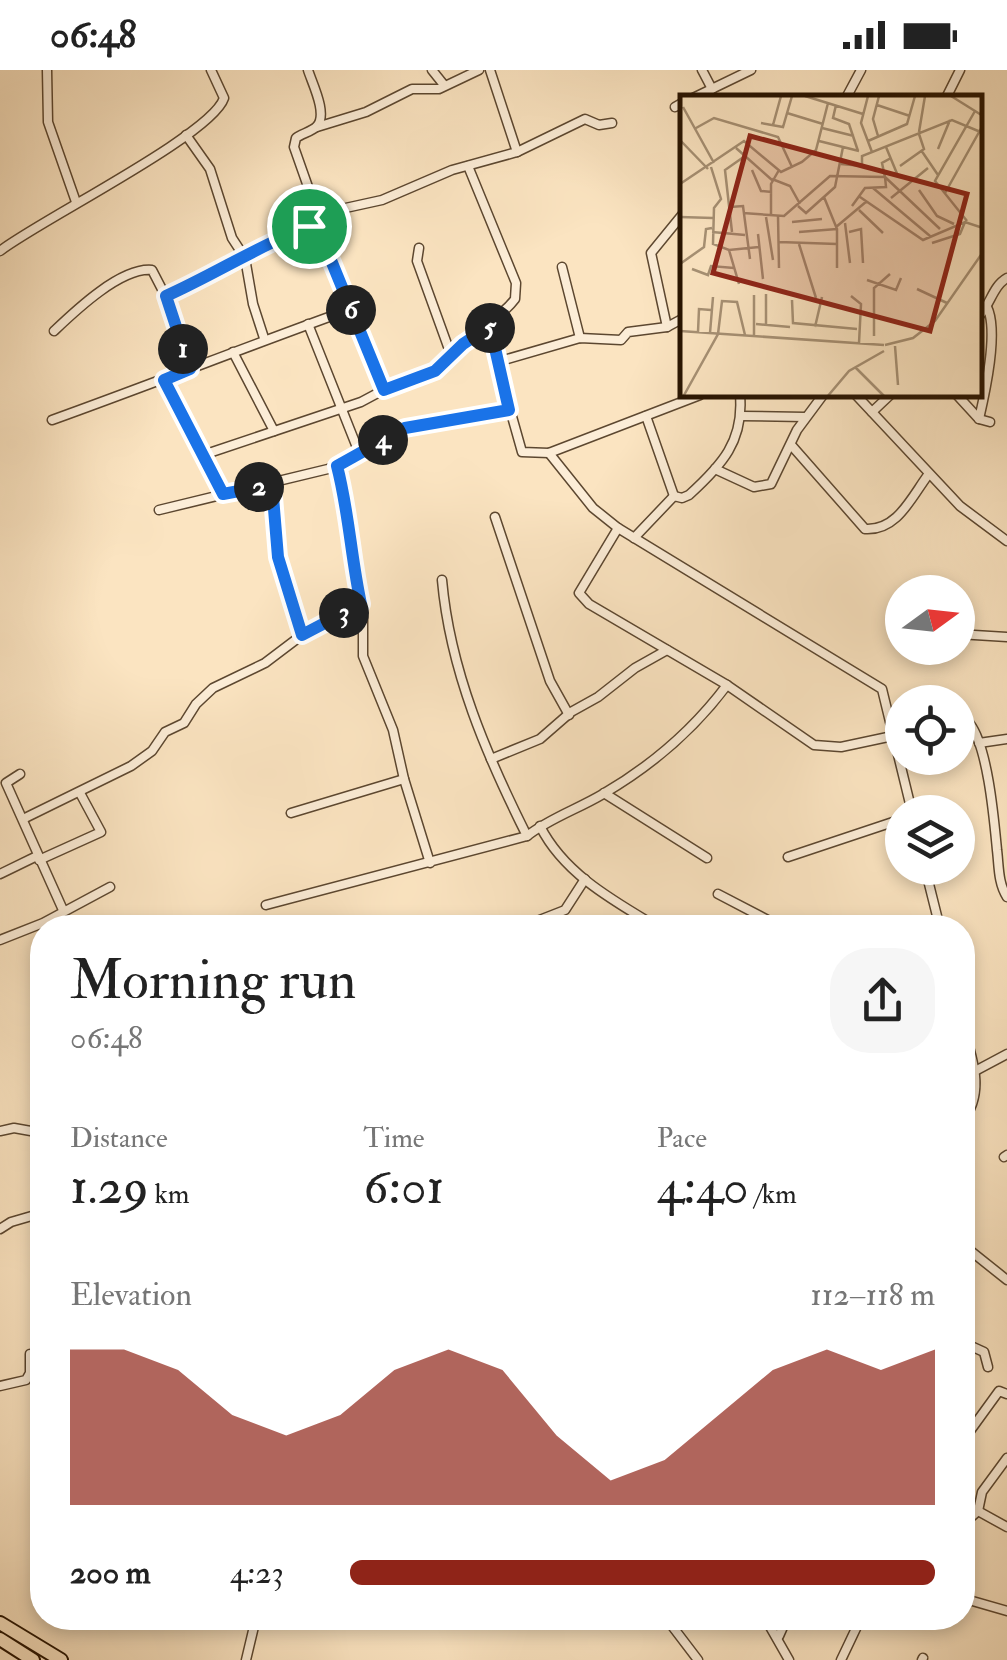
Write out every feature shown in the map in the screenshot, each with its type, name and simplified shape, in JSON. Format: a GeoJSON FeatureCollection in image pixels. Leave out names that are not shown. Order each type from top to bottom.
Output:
{"type":"FeatureCollection","features":[{"type":"Feature","properties":{"kind":"highway"},"geometry":{"type":"LineString","coordinates":[[0,1623],[61,1660]]}},
{"type":"Feature","properties":{"kind":"highway"},"geometry":{"type":"LineString","coordinates":[[0,1639],[33,1660]]}},
{"type":"Feature","properties":{"kind":"street"},"geometry":{"type":"LineString","coordinates":[[47,70],[48,122],[76,202]]}},
{"type":"Feature","properties":{"kind":"street"},"geometry":{"type":"LineString","coordinates":[[0,251],[186,134],[224,103],[211,70]]}},
{"type":"Feature","properties":{"kind":"street"},"geometry":{"type":"LineString","coordinates":[[308,70],[320,110],[316,127]]}},
{"type":"Feature","properties":{"kind":"street"},"geometry":{"type":"LineString","coordinates":[[432,70],[444,85]]}},
{"type":"Feature","properties":{"kind":"street"},"geometry":{"type":"LineString","coordinates":[[319,218],[294,147],[298,136],[366,112],[412,90],[434,90],[480,70]]}},
{"type":"Feature","properties":{"kind":"street"},"geometry":{"type":"LineString","coordinates":[[490,70],[518,152]]}},
{"type":"Feature","properties":{"kind":"street"},"geometry":{"type":"LineString","coordinates":[[702,70],[712,89]]}},
{"type":"Feature","properties":{"kind":"street"},"geometry":{"type":"LineString","coordinates":[[700,95],[751,70]]}},
{"type":"Feature","properties":{"kind":"street"},"geometry":{"type":"LineString","coordinates":[[948,95],[960,70]]}},
{"type":"Feature","properties":{"kind":"street"},"geometry":{"type":"LineString","coordinates":[[847,95],[858,71]]}},
{"type":"Feature","properties":{"kind":"street"},"geometry":{"type":"LineString","coordinates":[[166,296],[342,209],[382,200],[468,166],[518,152],[585,120],[599,125],[612,122]]}},
{"type":"Feature","properties":{"kind":"street"},"geometry":{"type":"LineString","coordinates":[[186,134],[210,170],[232,238],[245,258],[264,338]]}},
{"type":"Feature","properties":{"kind":"street"},"geometry":{"type":"LineString","coordinates":[[203,455],[430,374],[490,326],[515,299],[516,283],[468,166]]}},
{"type":"Feature","properties":{"kind":"street"},"geometry":{"type":"LineString","coordinates":[[668,327],[651,253],[680,217]]}},
{"type":"Feature","properties":{"kind":"street"},"geometry":{"type":"LineString","coordinates":[[309,226],[326,248],[384,390]]}},
{"type":"Feature","properties":{"kind":"street"},"geometry":{"type":"LineString","coordinates":[[419,248],[417,261],[450,355]]}},
{"type":"Feature","properties":{"kind":"street"},"geometry":{"type":"LineString","coordinates":[[562,267],[580,338]]}},
{"type":"Feature","properties":{"kind":"street"},"geometry":{"type":"LineString","coordinates":[[54,331],[82,304],[146,269],[156,273],[190,369]]}},
{"type":"Feature","properties":{"kind":"street"},"geometry":{"type":"LineString","coordinates":[[979,419],[990,372],[992,319],[983,311],[999,283],[1007,278]]}},
{"type":"Feature","properties":{"kind":"street"},"geometry":{"type":"LineString","coordinates":[[52,420],[164,380],[264,338],[351,309]]}},
{"type":"Feature","properties":{"kind":"street"},"geometry":{"type":"LineString","coordinates":[[497,362],[580,338],[621,340],[628,332],[668,327],[680,320]]}},
{"type":"Feature","properties":{"kind":"street"},"geometry":{"type":"LineString","coordinates":[[308,324],[360,455]]}},
{"type":"Feature","properties":{"kind":"street"},"geometry":{"type":"LineString","coordinates":[[490,326],[522,452],[548,453],[692,398]]}},
{"type":"Feature","properties":{"kind":"street"},"geometry":{"type":"LineString","coordinates":[[233,352],[274,430]]}},
{"type":"Feature","properties":{"kind":"street"},"geometry":{"type":"LineString","coordinates":[[164,380],[223,494]]}},
{"type":"Feature","properties":{"kind":"street"},"geometry":{"type":"LineString","coordinates":[[674,496],[689,495],[714,470],[736,437],[742,416],[740,398]]}},
{"type":"Feature","properties":{"kind":"street"},"geometry":{"type":"LineString","coordinates":[[714,470],[754,486],[767,487],[820,398]]}},
{"type":"Feature","properties":{"kind":"street"},"geometry":{"type":"LineString","coordinates":[[859,398],[928,475],[981,524],[1006,537]]}},
{"type":"Feature","properties":{"kind":"street"},"geometry":{"type":"LineString","coordinates":[[872,412],[887,398]]}},
{"type":"Feature","properties":{"kind":"street"},"geometry":{"type":"LineString","coordinates":[[960,398],[979,419],[990,422]]}},
{"type":"Feature","properties":{"kind":"street"},"geometry":{"type":"LineString","coordinates":[[159,510],[337,466],[405,428],[509,410]]}},
{"type":"Feature","properties":{"kind":"street"},"geometry":{"type":"LineString","coordinates":[[646,416],[674,496]]}},
{"type":"Feature","properties":{"kind":"street"},"geometry":{"type":"LineString","coordinates":[[742,416],[806,416]]}},
{"type":"Feature","properties":{"kind":"street"},"geometry":{"type":"LineString","coordinates":[[792,446],[865,529],[884,527],[895,519],[928,475]]}},
{"type":"Feature","properties":{"kind":"street"},"geometry":{"type":"LineString","coordinates":[[548,453],[593,508],[618,528],[872,681],[885,697]]}},
{"type":"Feature","properties":{"kind":"street"},"geometry":{"type":"LineString","coordinates":[[337,466],[352,535],[363,656],[388,715],[430,863]]}},
{"type":"Feature","properties":{"kind":"street"},"geometry":{"type":"LineString","coordinates":[[272,485],[278,557],[302,635]]}},
{"type":"Feature","properties":{"kind":"street"},"geometry":{"type":"LineString","coordinates":[[634,538],[674,496]]}},
{"type":"Feature","properties":{"kind":"street"},"geometry":{"type":"LineString","coordinates":[[494,517],[550,681],[569,715]]}},
{"type":"Feature","properties":{"kind":"street"},"geometry":{"type":"LineString","coordinates":[[618,528],[579,593],[589,604],[728,686],[814,745],[840,748],[885,738]]}},
{"type":"Feature","properties":{"kind":"street"},"geometry":{"type":"LineString","coordinates":[[442,580],[457,663],[491,759],[527,836]]}},
{"type":"Feature","properties":{"kind":"street"},"geometry":{"type":"LineString","coordinates":[[23,819],[149,754],[165,732],[184,723],[213,688],[265,664],[302,635],[361,604]]}},
{"type":"Feature","properties":{"kind":"street"},"geometry":{"type":"LineString","coordinates":[[975,635],[1007,636]]}},
{"type":"Feature","properties":{"kind":"street"},"geometry":{"type":"LineString","coordinates":[[491,759],[540,739],[634,668],[668,650]]}},
{"type":"Feature","properties":{"kind":"street"},"geometry":{"type":"LineString","coordinates":[[266,905],[527,836],[604,793],[668,749],[728,686]]}},
{"type":"Feature","properties":{"kind":"street"},"geometry":{"type":"LineString","coordinates":[[975,734],[994,818],[1000,878],[1007,897]]}},
{"type":"Feature","properties":{"kind":"street"},"geometry":{"type":"LineString","coordinates":[[980,743],[1007,739]]}},
{"type":"Feature","properties":{"kind":"street"},"geometry":{"type":"LineString","coordinates":[[20,774],[6,784],[64,910]]}},
{"type":"Feature","properties":{"kind":"street"},"geometry":{"type":"LineString","coordinates":[[291,813],[404,780]]}},
{"type":"Feature","properties":{"kind":"street"},"geometry":{"type":"LineString","coordinates":[[0,874],[101,832],[80,792]]}},
{"type":"Feature","properties":{"kind":"street"},"geometry":{"type":"LineString","coordinates":[[604,793],[708,858]]}},
{"type":"Feature","properties":{"kind":"street"},"geometry":{"type":"LineString","coordinates":[[788,858],[885,824]]}},
{"type":"Feature","properties":{"kind":"street"},"geometry":{"type":"LineString","coordinates":[[540,826],[560,859],[640,915]]}},
{"type":"Feature","properties":{"kind":"street"},"geometry":{"type":"LineString","coordinates":[[555,915],[565,910],[585,879]]}},
{"type":"Feature","properties":{"kind":"street"},"geometry":{"type":"LineString","coordinates":[[929,885],[937,915]]}},
{"type":"Feature","properties":{"kind":"street"},"geometry":{"type":"LineString","coordinates":[[57,915],[110,887]]}},
{"type":"Feature","properties":{"kind":"street"},"geometry":{"type":"LineString","coordinates":[[718,894],[758,915]]}},
{"type":"Feature","properties":{"kind":"street"},"geometry":{"type":"LineString","coordinates":[[0,940],[30,930]]}},
{"type":"Feature","properties":{"kind":"street"},"geometry":{"type":"LineString","coordinates":[[975,1096],[975,1073],[1007,1054]]}},
{"type":"Feature","properties":{"kind":"street"},"geometry":{"type":"LineString","coordinates":[[0,1131],[30,1131]]}},
{"type":"Feature","properties":{"kind":"street"},"geometry":{"type":"LineString","coordinates":[[0,1230],[30,1216]]}},
{"type":"Feature","properties":{"kind":"street"},"geometry":{"type":"LineString","coordinates":[[975,1254],[1007,1280]]}},
{"type":"Feature","properties":{"kind":"street"},"geometry":{"type":"LineString","coordinates":[[975,1348],[984,1352],[988,1367]]}},
{"type":"Feature","properties":{"kind":"street"},"geometry":{"type":"LineString","coordinates":[[0,1386],[26,1380],[30,1354]]}},
{"type":"Feature","properties":{"kind":"street"},"geometry":{"type":"LineString","coordinates":[[975,1425],[1000,1391],[1007,1394]]}},
{"type":"Feature","properties":{"kind":"street"},"geometry":{"type":"LineString","coordinates":[[975,1514],[982,1492],[1007,1458]]}},
{"type":"Feature","properties":{"kind":"street"},"geometry":{"type":"LineString","coordinates":[[978,1512],[1007,1528]]}},
{"type":"Feature","properties":{"kind":"street"},"geometry":{"type":"LineString","coordinates":[[975,1602],[1007,1611]]}},
{"type":"Feature","properties":{"kind":"street"},"geometry":{"type":"LineString","coordinates":[[246,1660],[253,1630]]}},
{"type":"Feature","properties":{"kind":"street"},"geometry":{"type":"LineString","coordinates":[[675,1630],[698,1660]]}},
{"type":"Feature","properties":{"kind":"street"},"geometry":{"type":"LineString","coordinates":[[774,1630],[788,1660]]}},
{"type":"Feature","properties":{"kind":"street"},"geometry":{"type":"LineString","coordinates":[[778,1636],[781,1630]]}},
{"type":"Feature","properties":{"kind":"street"},"geometry":{"type":"LineString","coordinates":[[841,1660],[855,1630]]}},
{"type":"Feature","properties":{"kind":"route"},"geometry":{"type":"LineString","coordinates":[[309,226],[326,248],[384,390],[435,371],[463,344],[490,326],[509,410],[405,428],[337,466],[361,604],[302,635],[278,557],[272,485],[223,494],[164,380],[190,369],[166,296],[309,226]]}}]}
